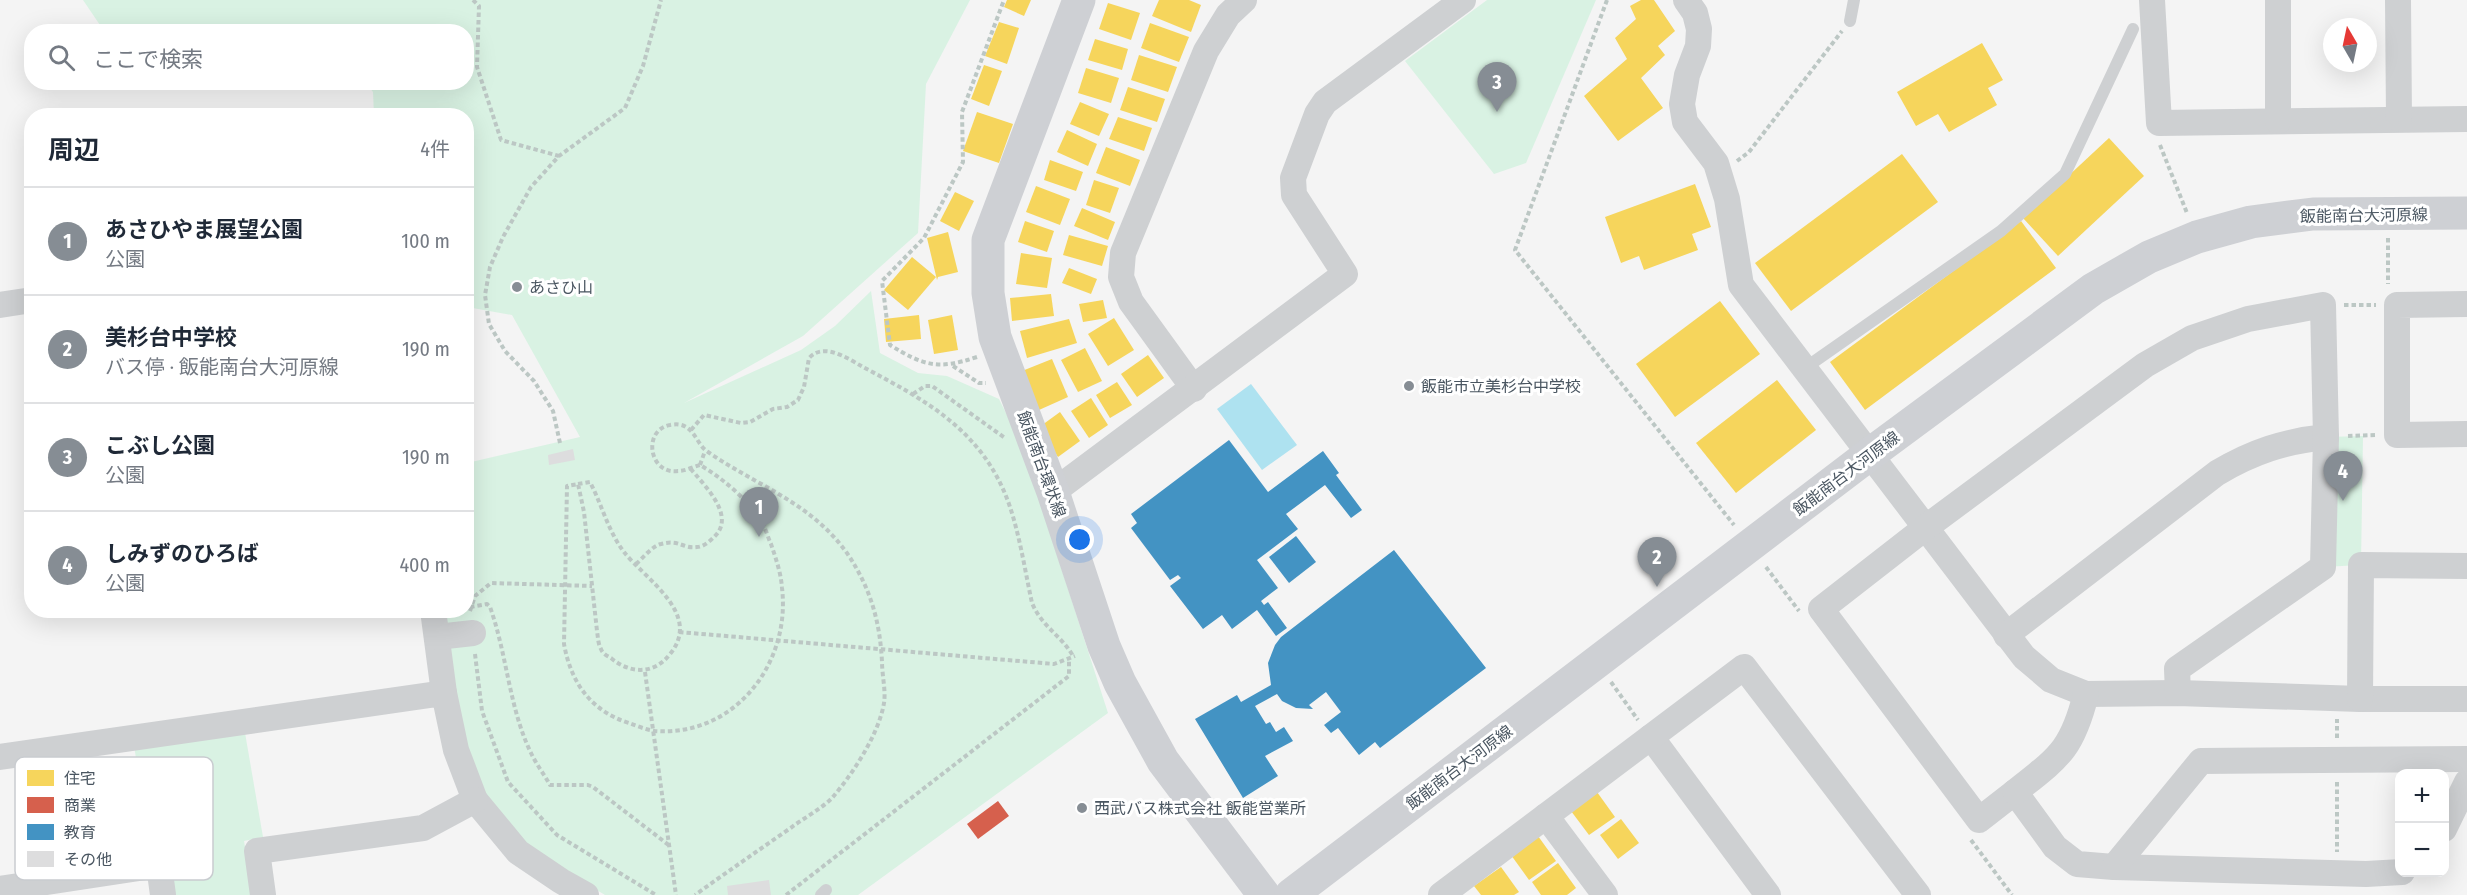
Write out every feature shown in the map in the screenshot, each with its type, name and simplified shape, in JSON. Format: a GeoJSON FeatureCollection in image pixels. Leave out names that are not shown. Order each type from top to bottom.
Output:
{"type":"FeatureCollection","features":[{"type":"Feature","properties":{"kind":"street","name":"飯能南台環状線"},"geometry":{"type":"LineString","coordinates":[[1079,0],[988,240],[988,293],[1000,350],[1053,492],[1104,645],[1120,683],[1163,760],[1264,895]]}},
{"type":"Feature","properties":{"kind":"street"},"geometry":{"type":"LineString","coordinates":[[1053,492],[1194,389],[1345,274],[1294,195],[1293,178],[1317,114],[1325,102],[1463,0]]}},
{"type":"Feature","properties":{"kind":"street"},"geometry":{"type":"LineString","coordinates":[[1686,0],[1695,13],[1699,29],[1698,46],[1687,75],[1682,104],[1685,122],[1716,164],[1727,198],[1741,285],[2024,657],[2050,680],[2086,694],[2178,693],[2348,699],[2467,699]]}},
{"type":"Feature","properties":{"kind":"street"},"geometry":{"type":"LineString","coordinates":[[2152,0],[2159,123],[2467,119]]}},
{"type":"Feature","properties":{"kind":"street"},"geometry":{"type":"LineString","coordinates":[[2278,0],[2278,121]]}},
{"type":"Feature","properties":{"kind":"street"},"geometry":{"type":"LineString","coordinates":[[2398,0],[2399,119]]}},
{"type":"Feature","properties":{"kind":"street"},"geometry":{"type":"LineString","coordinates":[[1194,389],[1131,302],[1122,277],[1124,253],[1206,51],[1230,5]]}},
{"type":"Feature","properties":{"kind":"street","name":"飯能南台大河原線"},"geometry":{"type":"LineString","coordinates":[[1292,895],[1870,454],[2093,290],[2149,257],[2197,237],[2251,222],[2313,214],[2467,213]]}},
{"type":"Feature","properties":{"kind":"street"},"geometry":{"type":"LineString","coordinates":[[0,305],[24,301]]}},
{"type":"Feature","properties":{"kind":"street"},"geometry":{"type":"LineString","coordinates":[[2467,304],[2393,305],[2397,435],[2467,434]]}},
{"type":"Feature","properties":{"kind":"street"},"geometry":{"type":"LineString","coordinates":[[2086,694],[2079,721],[2069,744],[2053,763],[1979,820],[1821,609],[1925,528],[2145,365],[2192,338],[2248,319],[2323,305],[2326,437],[2323,567],[2177,669],[2178,693]]}},
{"type":"Feature","properties":{"kind":"street"},"geometry":{"type":"LineString","coordinates":[[2006,635],[2217,473],[2242,458],[2276,445],[2326,437]]}},
{"type":"Feature","properties":{"kind":"street"},"geometry":{"type":"LineString","coordinates":[[2348,699],[2361,565],[2467,566]]}},
{"type":"Feature","properties":{"kind":"street"},"geometry":{"type":"LineString","coordinates":[[434,618],[444,693],[456,750],[475,800],[518,852],[557,888],[586,895]]}},
{"type":"Feature","properties":{"kind":"street"},"geometry":{"type":"LineString","coordinates":[[437,637],[473,633]]}},
{"type":"Feature","properties":{"kind":"street"},"geometry":{"type":"LineString","coordinates":[[1441,895],[1744,668],[1918,895]]}},
{"type":"Feature","properties":{"kind":"street"},"geometry":{"type":"LineString","coordinates":[[0,757],[444,693]]}},
{"type":"Feature","properties":{"kind":"street"},"geometry":{"type":"LineString","coordinates":[[1651,737],[1768,895]]}},
{"type":"Feature","properties":{"kind":"street"},"geometry":{"type":"LineString","coordinates":[[2114,867],[2201,761],[2467,759]]}},
{"type":"Feature","properties":{"kind":"street"},"geometry":{"type":"LineString","coordinates":[[2448,823],[2467,782]]}},
{"type":"Feature","properties":{"kind":"street"},"geometry":{"type":"LineString","coordinates":[[2015,792],[2055,847],[2077,864],[2114,867],[2395,873]]}},
{"type":"Feature","properties":{"kind":"street"},"geometry":{"type":"LineString","coordinates":[[263,895],[257,851],[423,828],[475,800]]}},
{"type":"Feature","properties":{"kind":"street"},"geometry":{"type":"LineString","coordinates":[[1546,816],[1605,895]]}},
{"type":"Feature","properties":{"kind":"street"},"geometry":{"type":"LineString","coordinates":[[0,889],[60,880]]}},
{"type":"Feature","properties":{"kind":"street"},"geometry":{"type":"LineString","coordinates":[[161,880],[163,895]]}},
{"type":"Feature","properties":{"kind":"lane"},"geometry":{"type":"LineString","coordinates":[[1850,21],[1854,0]]}},
{"type":"Feature","properties":{"kind":"lane"},"geometry":{"type":"LineString","coordinates":[[1805,368],[2001,231],[2065,174],[2133,29]]}},
{"type":"Feature","properties":{"kind":"path"},"geometry":{"type":"LineString","coordinates":[[473,0],[479,6],[477,67],[501,140],[559,156]]}},
{"type":"Feature","properties":{"kind":"path"},"geometry":{"type":"LineString","coordinates":[[560,443],[553,411],[534,381],[505,351],[489,324],[485,295],[490,267],[503,237],[531,187],[559,156],[625,108],[643,66],[661,0]]}},
{"type":"Feature","properties":{"kind":"path"},"geometry":{"type":"LineString","coordinates":[[1000,350],[953,365],[918,362],[890,345],[882,281],[924,238],[963,162],[962,112],[1004,0]]}},
{"type":"Feature","properties":{"kind":"path"},"geometry":{"type":"LineString","coordinates":[[1607,0],[1515,250],[1750,545]]}},
{"type":"Feature","properties":{"kind":"path"},"geometry":{"type":"LineString","coordinates":[[1749,152],[1850,21]]}},
{"type":"Feature","properties":{"kind":"path"},"geometry":{"type":"LineString","coordinates":[[2159,123],[2160,145],[2197,237]]}},
{"type":"Feature","properties":{"kind":"path"},"geometry":{"type":"LineString","coordinates":[[2323,305],[2393,305],[2388,213]]}},
{"type":"Feature","properties":{"kind":"path"},"geometry":{"type":"LineString","coordinates":[[691,430],[704,415],[741,423],[750,422],[773,409],[787,407],[798,400],[804,387],[809,358],[818,352],[840,354],[913,394],[953,421],[986,458],[1009,505],[1032,603],[1038,618],[1069,649],[1073,656]]}},
{"type":"Feature","properties":{"kind":"path"},"geometry":{"type":"LineString","coordinates":[[913,394],[925,386],[932,386],[1011,442],[1031,434]]}},
{"type":"Feature","properties":{"kind":"path"},"geometry":{"type":"LineString","coordinates":[[578,484],[584,512],[601,651],[621,667],[645,672],[665,661],[676,647],[679,632],[676,612],[670,600],[624,553],[609,528],[590,482],[578,484],[567,486],[564,644],[568,664],[577,684],[594,704],[611,718],[653,730],[698,727],[725,715],[750,693],[766,669],[778,640],[782,616],[783,590],[778,564],[762,523],[716,474],[700,465],[677,472],[662,468],[652,455],[652,442],[659,430],[670,425],[682,425],[691,430],[705,451],[769,486],[814,517],[848,555],[872,598],[881,649],[884,703],[867,749],[831,799],[695,895]]}},
{"type":"Feature","properties":{"kind":"path"},"geometry":{"type":"LineString","coordinates":[[2326,437],[2397,435]]}},
{"type":"Feature","properties":{"kind":"path"},"geometry":{"type":"LineString","coordinates":[[700,465],[705,451]]}},
{"type":"Feature","properties":{"kind":"path"},"geometry":{"type":"LineString","coordinates":[[636,564],[658,544],[676,541],[688,547],[699,548],[721,529],[722,513],[689,468]]}},
{"type":"Feature","properties":{"kind":"path"},"geometry":{"type":"LineString","coordinates":[[474,598],[491,583],[592,586]]}},
{"type":"Feature","properties":{"kind":"path"},"geometry":{"type":"LineString","coordinates":[[474,606],[487,604],[490,607],[501,637],[519,721],[531,753],[550,785],[593,787],[670,846]]}},
{"type":"Feature","properties":{"kind":"path"},"geometry":{"type":"LineString","coordinates":[[471,618],[482,711],[508,782],[557,835],[657,895]]}},
{"type":"Feature","properties":{"kind":"path"},"geometry":{"type":"LineString","coordinates":[[679,632],[1054,664],[1069,658],[1069,676],[786,895]]}},
{"type":"Feature","properties":{"kind":"path"},"geometry":{"type":"LineString","coordinates":[[1596,663],[1651,737]]}},
{"type":"Feature","properties":{"kind":"path"},"geometry":{"type":"LineString","coordinates":[[645,672],[676,895]]}},
{"type":"Feature","properties":{"kind":"path"},"geometry":{"type":"LineString","coordinates":[[2337,873],[2337,760],[2348,699]]}},
{"type":"Feature","properties":{"kind":"green space"},"geometry":{"type":"Polygon","coordinates":[[[83,0],[970,0],[926,84],[918,233],[803,336],[684,403],[801,350],[835,326],[871,291],[880,353],[918,373],[947,376],[999,399],[1021,443],[1108,713],[858,895],[605,895],[531,850],[489,802],[466,751],[442,618],[474,618],[474,461],[580,437],[512,315],[474,308],[474,108],[374,108],[371,90],[474,90],[474,24],[99,24],[83,0]]]}},
{"type":"Feature","properties":{"kind":"green space"},"geometry":{"type":"Polygon","coordinates":[[[1487,0],[1596,0],[1526,163],[1494,174],[1405,61],[1487,0]]]}},
{"type":"Feature","properties":{"kind":"green space"},"geometry":{"type":"Polygon","coordinates":[[[2363,436],[2361,565],[2323,567],[2326,437],[2363,436]]]}},
{"type":"Feature","properties":{"kind":"green space"},"geometry":{"type":"Polygon","coordinates":[[[244,727],[263,837],[244,841],[253,895],[171,895],[168,880],[213,880],[213,757],[136,757],[134,746],[244,727]]]}},
{"type":"Feature","properties":{"kind":"water"},"geometry":{"type":"Polygon","coordinates":[[[1251,384],[1297,445],[1262,470],[1217,409],[1251,384]]]}},
{"type":"Feature","properties":{"kind":"building: 住宅"},"geometry":{"type":"Polygon","coordinates":[[[1007,0],[1031,0],[1024,16],[1004,7],[1007,0]]]}},
{"type":"Feature","properties":{"kind":"building: 住宅"},"geometry":{"type":"Polygon","coordinates":[[[1159,0],[1189,0],[1201,5],[1191,32],[1152,16],[1159,0]]]}},
{"type":"Feature","properties":{"kind":"building: 住宅"},"geometry":{"type":"Polygon","coordinates":[[[1641,0],[1654,0],[1675,31],[1658,46],[1665,55],[1641,78],[1663,108],[1618,141],[1584,96],[1627,59],[1615,38],[1636,19],[1630,6],[1641,0]]]}},
{"type":"Feature","properties":{"kind":"building: 住宅"},"geometry":{"type":"Polygon","coordinates":[[[1108,3],[1140,13],[1131,40],[1099,29],[1108,3]]]}},
{"type":"Feature","properties":{"kind":"building: 住宅"},"geometry":{"type":"Polygon","coordinates":[[[999,22],[1019,28],[1007,64],[985,56],[999,22]]]}},
{"type":"Feature","properties":{"kind":"building: 住宅"},"geometry":{"type":"Polygon","coordinates":[[[1150,23],[1189,37],[1179,62],[1141,48],[1150,23]]]}},
{"type":"Feature","properties":{"kind":"building: 住宅"},"geometry":{"type":"Polygon","coordinates":[[[1095,39],[1128,49],[1122,70],[1088,60],[1095,39]]]}},
{"type":"Feature","properties":{"kind":"building: 住宅"},"geometry":{"type":"Polygon","coordinates":[[[1982,43],[2003,80],[1988,88],[1997,105],[1949,132],[1938,114],[1916,126],[1897,92],[1982,43]]]}},
{"type":"Feature","properties":{"kind":"building: 住宅"},"geometry":{"type":"Polygon","coordinates":[[[1139,55],[1177,67],[1168,92],[1131,80],[1139,55]]]}},
{"type":"Feature","properties":{"kind":"building: 住宅"},"geometry":{"type":"Polygon","coordinates":[[[984,65],[1002,71],[989,106],[971,99],[984,65]]]}},
{"type":"Feature","properties":{"kind":"building: 住宅"},"geometry":{"type":"Polygon","coordinates":[[[1086,68],[1119,78],[1111,103],[1078,93],[1086,68]]]}},
{"type":"Feature","properties":{"kind":"building: 住宅"},"geometry":{"type":"Polygon","coordinates":[[[1128,87],[1165,99],[1157,122],[1120,110],[1128,87]]]}},
{"type":"Feature","properties":{"kind":"building: 住宅"},"geometry":{"type":"Polygon","coordinates":[[[1080,102],[1109,114],[1099,136],[1070,124],[1080,102]]]}},
{"type":"Feature","properties":{"kind":"building: 住宅"},"geometry":{"type":"Polygon","coordinates":[[[977,112],[1013,124],[999,163],[963,151],[977,112]]]}},
{"type":"Feature","properties":{"kind":"building: 住宅"},"geometry":{"type":"Polygon","coordinates":[[[1118,117],[1152,128],[1144,151],[1109,139],[1118,117]]]}},
{"type":"Feature","properties":{"kind":"building: 住宅"},"geometry":{"type":"Polygon","coordinates":[[[1067,130],[1097,144],[1088,166],[1057,152],[1067,130]]]}},
{"type":"Feature","properties":{"kind":"building: 住宅"},"geometry":{"type":"Polygon","coordinates":[[[2109,138],[2144,176],[2058,256],[2023,218],[2109,138]]]}},
{"type":"Feature","properties":{"kind":"building: 住宅"},"geometry":{"type":"Polygon","coordinates":[[[1106,147],[1140,160],[1130,186],[1096,173],[1106,147]]]}},
{"type":"Feature","properties":{"kind":"building: 住宅"},"geometry":{"type":"Polygon","coordinates":[[[1902,154],[1938,202],[1791,311],[1755,263],[1902,154]]]}},
{"type":"Feature","properties":{"kind":"building: 住宅"},"geometry":{"type":"Polygon","coordinates":[[[1050,160],[1083,172],[1076,191],[1044,180],[1050,160]]]}},
{"type":"Feature","properties":{"kind":"building: 住宅"},"geometry":{"type":"Polygon","coordinates":[[[1094,180],[1119,188],[1110,213],[1086,205],[1094,180]]]}},
{"type":"Feature","properties":{"kind":"building: 住宅"},"geometry":{"type":"Polygon","coordinates":[[[1695,184],[1711,227],[1692,234],[1698,250],[1644,270],[1639,256],[1621,263],[1605,217],[1695,184]]]}},
{"type":"Feature","properties":{"kind":"building: 住宅"},"geometry":{"type":"Polygon","coordinates":[[[1036,186],[1070,199],[1060,225],[1026,212],[1036,186]]]}},
{"type":"Feature","properties":{"kind":"building: 住宅"},"geometry":{"type":"Polygon","coordinates":[[[955,192],[974,201],[959,231],[940,221],[955,192]]]}},
{"type":"Feature","properties":{"kind":"building: 住宅"},"geometry":{"type":"Polygon","coordinates":[[[1082,208],[1115,222],[1108,240],[1074,226],[1082,208]]]}},
{"type":"Feature","properties":{"kind":"building: 住宅"},"geometry":{"type":"Polygon","coordinates":[[[1025,221],[1054,231],[1047,252],[1018,242],[1025,221]]]}},
{"type":"Feature","properties":{"kind":"building: 住宅"},"geometry":{"type":"Polygon","coordinates":[[[2021,221],[2056,268],[1865,410],[1830,362],[2021,221]]]}},
{"type":"Feature","properties":{"kind":"building: 住宅"},"geometry":{"type":"Polygon","coordinates":[[[948,232],[958,272],[938,277],[937,280],[927,238],[948,232]]]}},
{"type":"Feature","properties":{"kind":"building: 住宅"},"geometry":{"type":"Polygon","coordinates":[[[1069,235],[1108,246],[1102,266],[1063,255],[1069,235]]]}},
{"type":"Feature","properties":{"kind":"building: 住宅"},"geometry":{"type":"Polygon","coordinates":[[[1021,253],[1052,258],[1047,288],[1016,284],[1021,253]]]}},
{"type":"Feature","properties":{"kind":"building: 住宅"},"geometry":{"type":"Polygon","coordinates":[[[912,257],[936,277],[908,310],[884,290],[912,257]]]}},
{"type":"Feature","properties":{"kind":"building: 住宅"},"geometry":{"type":"Polygon","coordinates":[[[1069,268],[1097,279],[1091,294],[1062,283],[1069,268]]]}},
{"type":"Feature","properties":{"kind":"building: 住宅"},"geometry":{"type":"Polygon","coordinates":[[[1051,294],[1054,316],[1012,321],[1010,298],[1051,294]]]}},
{"type":"Feature","properties":{"kind":"building: 住宅"},"geometry":{"type":"Polygon","coordinates":[[[1103,300],[1107,318],[1083,322],[1079,304],[1103,300]]]}},
{"type":"Feature","properties":{"kind":"building: 住宅"},"geometry":{"type":"Polygon","coordinates":[[[1720,301],[1760,354],[1675,417],[1636,364],[1720,301]]]}},
{"type":"Feature","properties":{"kind":"building: 住宅"},"geometry":{"type":"Polygon","coordinates":[[[919,315],[921,339],[886,342],[884,319],[919,315]]]}},
{"type":"Feature","properties":{"kind":"building: 住宅"},"geometry":{"type":"Polygon","coordinates":[[[952,315],[958,350],[934,354],[928,320],[952,315]]]}},
{"type":"Feature","properties":{"kind":"building: 住宅"},"geometry":{"type":"Polygon","coordinates":[[[1114,318],[1134,350],[1108,366],[1088,334],[1114,318]]]}},
{"type":"Feature","properties":{"kind":"building: 住宅"},"geometry":{"type":"Polygon","coordinates":[[[1069,319],[1077,343],[1027,358],[1020,331],[1069,319]]]}},
{"type":"Feature","properties":{"kind":"building: 住宅"},"geometry":{"type":"Polygon","coordinates":[[[1085,348],[1102,381],[1078,392],[1061,360],[1085,348]]]}},
{"type":"Feature","properties":{"kind":"building: 住宅"},"geometry":{"type":"Polygon","coordinates":[[[1148,355],[1164,378],[1137,397],[1121,374],[1148,355]]]}},
{"type":"Feature","properties":{"kind":"building: 住宅"},"geometry":{"type":"Polygon","coordinates":[[[1052,359],[1068,397],[1039,410],[1022,371],[1052,359]]]}},
{"type":"Feature","properties":{"kind":"building: 住宅"},"geometry":{"type":"Polygon","coordinates":[[[1777,380],[1816,430],[1736,493],[1696,443],[1777,380]]]}},
{"type":"Feature","properties":{"kind":"building: 住宅"},"geometry":{"type":"Polygon","coordinates":[[[1117,382],[1132,405],[1110,418],[1096,395],[1117,382]]]}},
{"type":"Feature","properties":{"kind":"building: 住宅"},"geometry":{"type":"Polygon","coordinates":[[[1091,398],[1108,425],[1089,438],[1071,411],[1091,398]]]}},
{"type":"Feature","properties":{"kind":"building: 住宅"},"geometry":{"type":"Polygon","coordinates":[[[1060,412],[1080,441],[1058,457],[1038,428],[1060,412]]]}},
{"type":"Feature","properties":{"kind":"building: 住宅"},"geometry":{"type":"Polygon","coordinates":[[[1597,792],[1615,817],[1589,835],[1571,811],[1597,792]]]}},
{"type":"Feature","properties":{"kind":"building: 住宅"},"geometry":{"type":"Polygon","coordinates":[[[1621,819],[1639,843],[1618,859],[1600,835],[1621,819]]]}},
{"type":"Feature","properties":{"kind":"building: 住宅"},"geometry":{"type":"Polygon","coordinates":[[[1538,836],[1556,861],[1529,880],[1511,855],[1538,836]]]}},
{"type":"Feature","properties":{"kind":"building: 住宅"},"geometry":{"type":"Polygon","coordinates":[[[1558,863],[1576,888],[1567,895],[1541,895],[1532,882],[1558,863]]]}},
{"type":"Feature","properties":{"kind":"building: 住宅"},"geometry":{"type":"Polygon","coordinates":[[[1501,867],[1519,892],[1514,895],[1481,895],[1474,886],[1501,867]]]}},
{"type":"Feature","properties":{"kind":"building: 商業"},"geometry":{"type":"Polygon","coordinates":[[[998,801],[1009,816],[978,839],[967,824],[998,801]]]}},
{"type":"Feature","properties":{"kind":"building: 教育"},"geometry":{"type":"Polygon","coordinates":[[[1229,440],[1268,492],[1323,451],[1339,473],[1336,475],[1362,510],[1351,518],[1325,485],[1286,514],[1298,529],[1257,560],[1278,588],[1261,601],[1264,605],[1268,602],[1287,628],[1276,636],[1257,610],[1232,629],[1222,615],[1203,629],[1170,586],[1181,578],[1178,575],[1170,580],[1131,528],[1137,523],[1131,514],[1229,440]]]}},
{"type":"Feature","properties":{"kind":"building: 教育"},"geometry":{"type":"Polygon","coordinates":[[[1296,536],[1316,562],[1289,583],[1269,557],[1296,536]]]}},
{"type":"Feature","properties":{"kind":"building: 教育"},"geometry":{"type":"Polygon","coordinates":[[[1394,550],[1486,668],[1380,748],[1375,742],[1359,755],[1338,728],[1331,733],[1324,725],[1341,712],[1326,692],[1309,705],[1313,709],[1296,708],[1282,701],[1277,694],[1255,706],[1266,724],[1270,722],[1276,732],[1284,727],[1293,741],[1265,756],[1278,776],[1243,798],[1195,719],[1237,695],[1241,702],[1271,685],[1268,663],[1281,637],[1394,550]]]}},
{"type":"Feature","properties":{"kind":"building: その他"},"geometry":{"type":"Polygon","coordinates":[[[573,449],[575,460],[549,465],[548,455],[573,449]]]}},
{"type":"Feature","properties":{"kind":"building: その他"},"geometry":{"type":"Polygon","coordinates":[[[769,880],[771,895],[728,895],[727,886],[769,880]]]}},
{"type":"Feature","properties":{"kind":"place","name":"こぶし公園"},"geometry":{"type":"Point","coordinates":[1497,112]}},
{"type":"Feature","properties":{"kind":"place","name":"あさひ山"},"geometry":{"type":"Point","coordinates":[517,287]}},
{"type":"Feature","properties":{"kind":"place","name":"飯能市立美杉台中学校"},"geometry":{"type":"Point","coordinates":[1409,386]}},
{"type":"Feature","properties":{"kind":"place","name":"しみずのひろば"},"geometry":{"type":"Point","coordinates":[2343,501]}},
{"type":"Feature","properties":{"kind":"place","name":"あさひやま展望公園"},"geometry":{"type":"Point","coordinates":[759,537]}},
{"type":"Feature","properties":{"kind":"place","name":"美杉台中学校"},"geometry":{"type":"Point","coordinates":[1657,587]}},
{"type":"Feature","properties":{"kind":"place","name":"西武バス株式会社 飯能営業所"},"geometry":{"type":"Point","coordinates":[1082,808]}}]}
